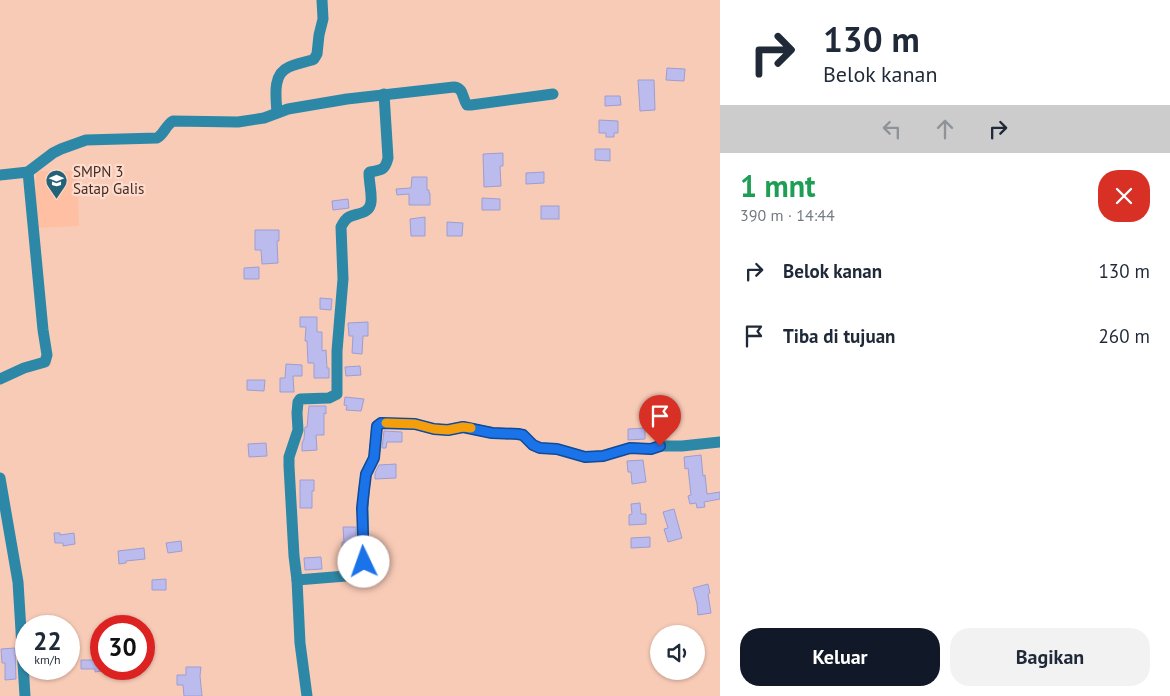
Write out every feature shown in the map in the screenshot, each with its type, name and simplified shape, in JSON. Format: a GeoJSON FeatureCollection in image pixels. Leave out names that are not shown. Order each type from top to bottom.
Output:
{"type":"FeatureCollection","features":[{"type":"Feature","properties":{"kind":"street"},"geometry":{"type":"LineString","coordinates":[[277,113],[276,91],[278,78],[282,71],[288,67],[312,60],[317,54],[323,20],[322,0]]}},
{"type":"Feature","properties":{"kind":"street"},"geometry":{"type":"LineString","coordinates":[[0,175],[28,172],[61,149],[86,140],[154,139],[161,136],[173,121],[238,122],[264,118],[288,109],[347,99],[454,86],[462,90],[467,105],[553,94]]}},
{"type":"Feature","properties":{"kind":"street"},"geometry":{"type":"LineString","coordinates":[[306,696],[300,643],[289,457],[298,430],[297,414],[300,399],[329,398],[337,394],[337,351],[343,280],[341,227],[344,220],[368,209],[371,203],[369,173],[381,170],[387,163],[384,94]]}},
{"type":"Feature","properties":{"kind":"street"},"geometry":{"type":"LineString","coordinates":[[0,379],[24,368],[45,362],[47,356],[28,172]]}},
{"type":"Feature","properties":{"kind":"street"},"geometry":{"type":"LineString","coordinates":[[297,580],[346,576],[360,572],[363,568],[362,508],[364,490],[366,474],[374,458],[377,426],[381,423],[415,424],[434,429],[448,430],[463,427],[492,433],[518,434],[523,435],[533,445],[540,448],[557,449],[585,457],[603,456],[630,448],[651,449],[660,446],[720,442]]}},
{"type":"Feature","properties":{"kind":"street"},"geometry":{"type":"LineString","coordinates":[[0,478],[18,582],[24,696]]}},
{"type":"Feature","properties":{"kind":"shaded area","name":"SMPN 3 Satap Galis"},"geometry":{"type":"Polygon","coordinates":[[[36,171],[77,171],[79,226],[35,228],[36,171]]]}},
{"type":"Feature","properties":{"kind":"building"},"geometry":{"type":"Polygon","coordinates":[[[667,68],[685,69],[684,81],[666,80],[667,68]]]}},
{"type":"Feature","properties":{"kind":"building"},"geometry":{"type":"Polygon","coordinates":[[[638,80],[654,80],[655,110],[640,111],[638,80]]]}},
{"type":"Feature","properties":{"kind":"building"},"geometry":{"type":"Polygon","coordinates":[[[605,96],[620,96],[621,105],[605,106],[605,96]]]}},
{"type":"Feature","properties":{"kind":"building"},"geometry":{"type":"Polygon","coordinates":[[[599,120],[618,121],[618,133],[614,133],[614,137],[606,137],[606,133],[599,133],[599,120]]]}},
{"type":"Feature","properties":{"kind":"building"},"geometry":{"type":"Polygon","coordinates":[[[595,149],[610,149],[610,161],[595,160],[595,149]]]}},
{"type":"Feature","properties":{"kind":"building"},"geometry":{"type":"Polygon","coordinates":[[[503,153],[503,166],[500,166],[501,186],[484,187],[483,154],[503,153]]]}},
{"type":"Feature","properties":{"kind":"building"},"geometry":{"type":"Polygon","coordinates":[[[544,172],[544,183],[526,184],[526,173],[544,172]]]}},
{"type":"Feature","properties":{"kind":"building"},"geometry":{"type":"Polygon","coordinates":[[[412,177],[427,177],[430,205],[409,205],[409,194],[397,195],[396,189],[411,188],[412,177]]]}},
{"type":"Feature","properties":{"kind":"building"},"geometry":{"type":"Polygon","coordinates":[[[482,198],[500,199],[500,210],[482,210],[482,198]]]}},
{"type":"Feature","properties":{"kind":"building"},"geometry":{"type":"Polygon","coordinates":[[[348,199],[349,208],[333,210],[332,201],[348,199]]]}},
{"type":"Feature","properties":{"kind":"building"},"geometry":{"type":"Polygon","coordinates":[[[541,206],[559,206],[559,219],[541,219],[541,206]]]}},
{"type":"Feature","properties":{"kind":"building"},"geometry":{"type":"Polygon","coordinates":[[[425,217],[425,236],[411,236],[410,219],[425,217]]]}},
{"type":"Feature","properties":{"kind":"building"},"geometry":{"type":"Polygon","coordinates":[[[447,222],[463,223],[462,236],[447,236],[447,222]]]}},
{"type":"Feature","properties":{"kind":"building"},"geometry":{"type":"Polygon","coordinates":[[[255,230],[279,230],[279,241],[277,241],[278,263],[262,264],[261,250],[255,250],[255,230]]]}},
{"type":"Feature","properties":{"kind":"building"},"geometry":{"type":"Polygon","coordinates":[[[259,267],[259,279],[244,279],[244,268],[259,267]]]}},
{"type":"Feature","properties":{"kind":"building"},"geometry":{"type":"Polygon","coordinates":[[[320,298],[332,299],[331,310],[320,309],[320,298]]]}},
{"type":"Feature","properties":{"kind":"building"},"geometry":{"type":"Polygon","coordinates":[[[300,317],[317,317],[317,332],[322,332],[322,351],[326,350],[329,378],[314,378],[314,363],[308,363],[307,341],[305,341],[306,327],[300,327],[300,317]]]}},
{"type":"Feature","properties":{"kind":"building"},"geometry":{"type":"Polygon","coordinates":[[[368,322],[368,336],[363,336],[362,354],[352,353],[353,336],[349,336],[348,323],[368,322]]]}},
{"type":"Feature","properties":{"kind":"building"},"geometry":{"type":"Polygon","coordinates":[[[286,364],[302,365],[302,376],[293,376],[294,392],[280,392],[280,378],[285,378],[286,364]]]}},
{"type":"Feature","properties":{"kind":"building"},"geometry":{"type":"Polygon","coordinates":[[[360,366],[361,375],[346,376],[345,367],[360,366]]]}},
{"type":"Feature","properties":{"kind":"building"},"geometry":{"type":"Polygon","coordinates":[[[247,380],[265,380],[264,391],[247,390],[247,380]]]}},
{"type":"Feature","properties":{"kind":"building"},"geometry":{"type":"Polygon","coordinates":[[[345,397],[364,399],[361,411],[346,410],[347,406],[344,405],[345,397]]]}},
{"type":"Feature","properties":{"kind":"building"},"geometry":{"type":"Polygon","coordinates":[[[309,406],[326,406],[326,414],[324,413],[324,435],[316,435],[317,450],[302,451],[305,427],[307,427],[309,406]]]}},
{"type":"Feature","properties":{"kind":"building"},"geometry":{"type":"Polygon","coordinates":[[[650,413],[657,413],[657,415],[671,413],[672,423],[650,424],[650,413]]]}},
{"type":"Feature","properties":{"kind":"building"},"geometry":{"type":"Polygon","coordinates":[[[645,428],[645,439],[628,440],[628,429],[645,428]]]}},
{"type":"Feature","properties":{"kind":"building"},"geometry":{"type":"Polygon","coordinates":[[[384,431],[402,432],[402,442],[387,442],[386,448],[382,448],[384,431]]]}},
{"type":"Feature","properties":{"kind":"building"},"geometry":{"type":"Polygon","coordinates":[[[266,443],[267,456],[249,457],[248,444],[266,443]]]}},
{"type":"Feature","properties":{"kind":"building"},"geometry":{"type":"Polygon","coordinates":[[[701,455],[707,494],[720,492],[720,499],[704,502],[705,507],[697,508],[696,503],[690,504],[688,496],[691,495],[688,468],[685,469],[684,457],[701,455]]]}},
{"type":"Feature","properties":{"kind":"building"},"geometry":{"type":"Polygon","coordinates":[[[643,460],[646,482],[632,484],[631,472],[628,472],[627,461],[643,460]]]}},
{"type":"Feature","properties":{"kind":"building"},"geometry":{"type":"Polygon","coordinates":[[[396,464],[396,478],[375,479],[375,473],[379,465],[396,464]]]}},
{"type":"Feature","properties":{"kind":"building"},"geometry":{"type":"Polygon","coordinates":[[[300,480],[314,480],[312,508],[300,508],[300,480]]]}},
{"type":"Feature","properties":{"kind":"building"},"geometry":{"type":"Polygon","coordinates":[[[640,503],[641,514],[646,514],[646,524],[629,525],[629,515],[632,514],[631,504],[640,503]]]}},
{"type":"Feature","properties":{"kind":"building"},"geometry":{"type":"Polygon","coordinates":[[[674,509],[682,538],[668,542],[664,529],[668,528],[663,512],[674,509]]]}},
{"type":"Feature","properties":{"kind":"building"},"geometry":{"type":"Polygon","coordinates":[[[343,527],[356,527],[356,550],[342,551],[342,542],[344,542],[343,527]]]}},
{"type":"Feature","properties":{"kind":"building"},"geometry":{"type":"Polygon","coordinates":[[[54,533],[60,533],[60,535],[74,533],[75,544],[63,546],[63,543],[55,543],[54,533]]]}},
{"type":"Feature","properties":{"kind":"building"},"geometry":{"type":"Polygon","coordinates":[[[650,537],[650,547],[631,548],[631,538],[650,537]]]}},
{"type":"Feature","properties":{"kind":"building"},"geometry":{"type":"Polygon","coordinates":[[[181,541],[182,551],[168,553],[166,543],[181,541]]]}},
{"type":"Feature","properties":{"kind":"building"},"geometry":{"type":"Polygon","coordinates":[[[144,548],[145,559],[126,561],[126,563],[119,564],[118,551],[144,548]]]}},
{"type":"Feature","properties":{"kind":"building"},"geometry":{"type":"Polygon","coordinates":[[[321,557],[322,569],[305,570],[304,558],[321,557]]]}},
{"type":"Feature","properties":{"kind":"building"},"geometry":{"type":"Polygon","coordinates":[[[166,579],[166,590],[152,590],[152,580],[166,579]]]}},
{"type":"Feature","properties":{"kind":"building"},"geometry":{"type":"Polygon","coordinates":[[[708,584],[711,613],[698,615],[693,588],[708,584]]]}},
{"type":"Feature","properties":{"kind":"building"},"geometry":{"type":"Polygon","coordinates":[[[15,648],[15,679],[5,680],[5,663],[2,663],[1,649],[15,648]]]}},
{"type":"Feature","properties":{"kind":"building"},"geometry":{"type":"Polygon","coordinates":[[[81,660],[90,660],[90,669],[81,669],[81,660]]]}},
{"type":"Feature","properties":{"kind":"building"},"geometry":{"type":"Polygon","coordinates":[[[186,667],[201,667],[202,696],[184,696],[183,685],[177,685],[177,675],[186,675],[186,667]]]}},
{"type":"Feature","properties":{"kind":"slow traffic"},"geometry":{"type":"LineString","coordinates":[[386,423],[415,424],[434,429],[448,430],[463,427],[471,428]]}},
{"type":"Feature","properties":{"kind":"place","name":"SMPN 3 Satap Galis"},"geometry":{"type":"Point","coordinates":[57,199]}},
{"type":"Feature","properties":{"kind":"route"},"geometry":{"type":"LineString","coordinates":[[364,562],[362,508],[364,490],[366,474],[374,458],[377,426],[381,423],[415,424],[434,429],[448,430],[463,427],[492,433],[518,434],[523,435],[533,445],[540,448],[557,449],[585,457],[603,456],[630,448],[651,449],[660,446]]}}]}
